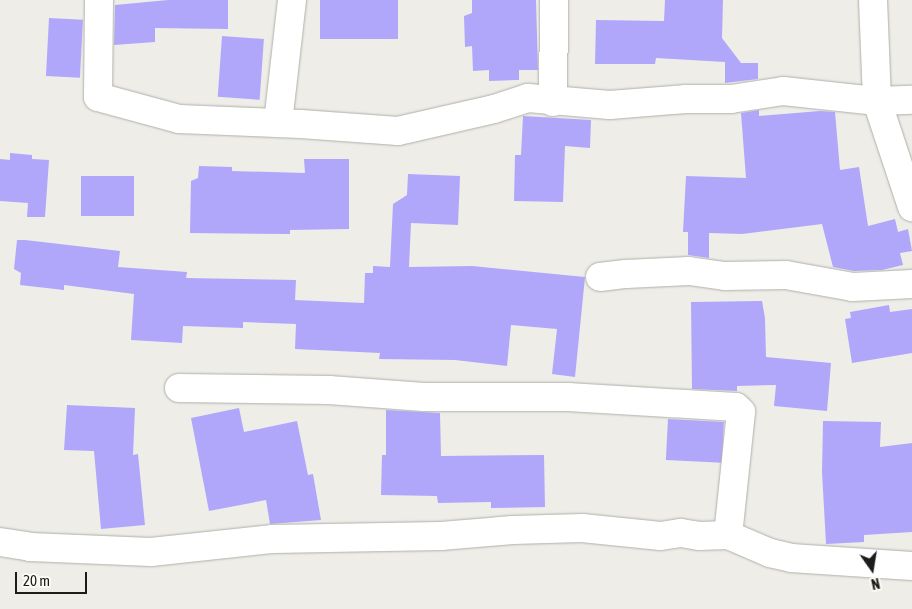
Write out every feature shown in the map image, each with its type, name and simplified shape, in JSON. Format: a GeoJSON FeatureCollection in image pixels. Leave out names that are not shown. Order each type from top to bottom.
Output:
{"type":"FeatureCollection","features":[{"type":"Feature","properties":{"kind":"street"},"geometry":{"type":"LineString","coordinates":[[98,0],[98,98],[179,119],[398,131],[494,109],[528,98],[553,102],[610,105],[648,104],[686,99],[731,99],[783,91],[877,102],[912,100]]}},
{"type":"Feature","properties":{"kind":"street"},"geometry":{"type":"LineString","coordinates":[[278,123],[292,0]]}},
{"type":"Feature","properties":{"kind":"street"},"geometry":{"type":"LineString","coordinates":[[553,102],[554,0]]}},
{"type":"Feature","properties":{"kind":"street"},"geometry":{"type":"LineString","coordinates":[[873,0],[877,102],[912,207]]}},
{"type":"Feature","properties":{"kind":"street"},"geometry":{"type":"LineString","coordinates":[[600,277],[689,271],[725,276],[786,275],[853,287],[912,284]]}},
{"type":"Feature","properties":{"kind":"street"},"geometry":{"type":"LineString","coordinates":[[179,388],[329,390],[424,397],[568,397],[736,408],[741,412],[728,535]]}},
{"type":"Feature","properties":{"kind":"street"},"geometry":{"type":"LineString","coordinates":[[0,542],[30,546],[151,552],[273,539],[441,536],[582,528],[660,536],[681,533],[699,536],[728,535],[770,553],[791,558],[912,566]]}},
{"type":"Feature","properties":{"kind":"building"},"geometry":{"type":"Polygon","coordinates":[[[168,0],[228,0],[228,29],[155,28],[155,42],[114,45],[115,5],[168,0]]]}},
{"type":"Feature","properties":{"kind":"building"},"geometry":{"type":"Polygon","coordinates":[[[320,0],[398,0],[398,39],[320,39],[320,0]]]}},
{"type":"Feature","properties":{"kind":"building"},"geometry":{"type":"Polygon","coordinates":[[[472,0],[536,0],[538,70],[519,70],[519,80],[489,81],[489,70],[473,71],[472,46],[465,47],[464,16],[472,13],[472,0]]]}},
{"type":"Feature","properties":{"kind":"building"},"geometry":{"type":"Polygon","coordinates":[[[665,0],[723,0],[722,38],[741,63],[758,63],[758,79],[725,83],[725,62],[656,58],[655,64],[595,64],[596,20],[664,21],[665,0]]]}},
{"type":"Feature","properties":{"kind":"building"},"geometry":{"type":"Polygon","coordinates":[[[49,18],[83,20],[80,78],[46,76],[49,18]]]}},
{"type":"Feature","properties":{"kind":"building"},"geometry":{"type":"Polygon","coordinates":[[[222,36],[264,39],[260,100],[218,97],[222,36]]]}},
{"type":"Feature","properties":{"kind":"building"},"geometry":{"type":"Polygon","coordinates":[[[759,110],[759,116],[820,111],[835,112],[840,170],[859,167],[868,226],[895,219],[898,232],[908,229],[912,251],[900,253],[903,265],[882,270],[854,271],[833,267],[822,224],[742,234],[709,233],[709,258],[688,255],[688,232],[683,232],[686,176],[746,178],[741,113],[759,110]]]}},
{"type":"Feature","properties":{"kind":"building"},"geometry":{"type":"Polygon","coordinates":[[[523,116],[591,120],[590,148],[565,146],[563,202],[514,201],[515,155],[521,155],[523,116]]]}},
{"type":"Feature","properties":{"kind":"building"},"geometry":{"type":"Polygon","coordinates":[[[10,153],[32,155],[32,159],[49,160],[45,217],[27,217],[28,203],[0,201],[0,159],[10,160],[10,153]]]}},
{"type":"Feature","properties":{"kind":"building"},"geometry":{"type":"Polygon","coordinates":[[[304,159],[349,159],[349,229],[290,230],[290,234],[190,233],[191,181],[198,178],[199,166],[232,167],[232,171],[305,173],[304,159]]]}},
{"type":"Feature","properties":{"kind":"building"},"geometry":{"type":"Polygon","coordinates":[[[408,174],[460,176],[458,225],[411,223],[409,267],[472,266],[585,277],[575,377],[552,374],[557,329],[511,325],[507,366],[455,360],[379,359],[380,353],[295,349],[296,324],[243,322],[243,328],[183,326],[182,343],[131,340],[134,294],[64,285],[64,290],[20,285],[21,273],[14,269],[17,240],[25,240],[120,251],[118,267],[187,272],[186,278],[296,280],[295,300],[364,303],[365,273],[373,273],[373,266],[390,267],[393,204],[407,195],[408,174]]]}},
{"type":"Feature","properties":{"kind":"building"},"geometry":{"type":"Polygon","coordinates":[[[81,176],[134,176],[134,216],[81,216],[81,176]]]}},
{"type":"Feature","properties":{"kind":"building"},"geometry":{"type":"Polygon","coordinates":[[[762,301],[765,318],[766,357],[831,363],[827,411],[774,406],[776,385],[737,386],[737,391],[692,389],[691,302],[762,301]]]}},
{"type":"Feature","properties":{"kind":"building"},"geometry":{"type":"Polygon","coordinates":[[[889,305],[890,312],[912,309],[912,353],[852,363],[845,319],[851,318],[850,312],[889,305]]]}},
{"type":"Feature","properties":{"kind":"building"},"geometry":{"type":"Polygon","coordinates":[[[67,405],[135,408],[133,455],[138,454],[145,525],[101,529],[94,451],[64,450],[67,405]]]}},
{"type":"Feature","properties":{"kind":"building"},"geometry":{"type":"Polygon","coordinates":[[[239,408],[244,432],[297,421],[308,475],[313,474],[321,520],[270,524],[266,500],[209,511],[191,418],[239,408]]]}},
{"type":"Feature","properties":{"kind":"building"},"geometry":{"type":"Polygon","coordinates":[[[386,410],[440,413],[441,456],[544,455],[545,507],[491,508],[491,502],[438,503],[437,496],[381,495],[382,455],[386,455],[386,410]]]}},
{"type":"Feature","properties":{"kind":"building"},"geometry":{"type":"Polygon","coordinates":[[[668,419],[724,422],[722,463],[666,460],[668,419]]]}},
{"type":"Feature","properties":{"kind":"building"},"geometry":{"type":"Polygon","coordinates":[[[823,421],[881,422],[880,447],[912,443],[912,532],[864,535],[864,542],[826,544],[822,472],[823,421]]]}}]}
